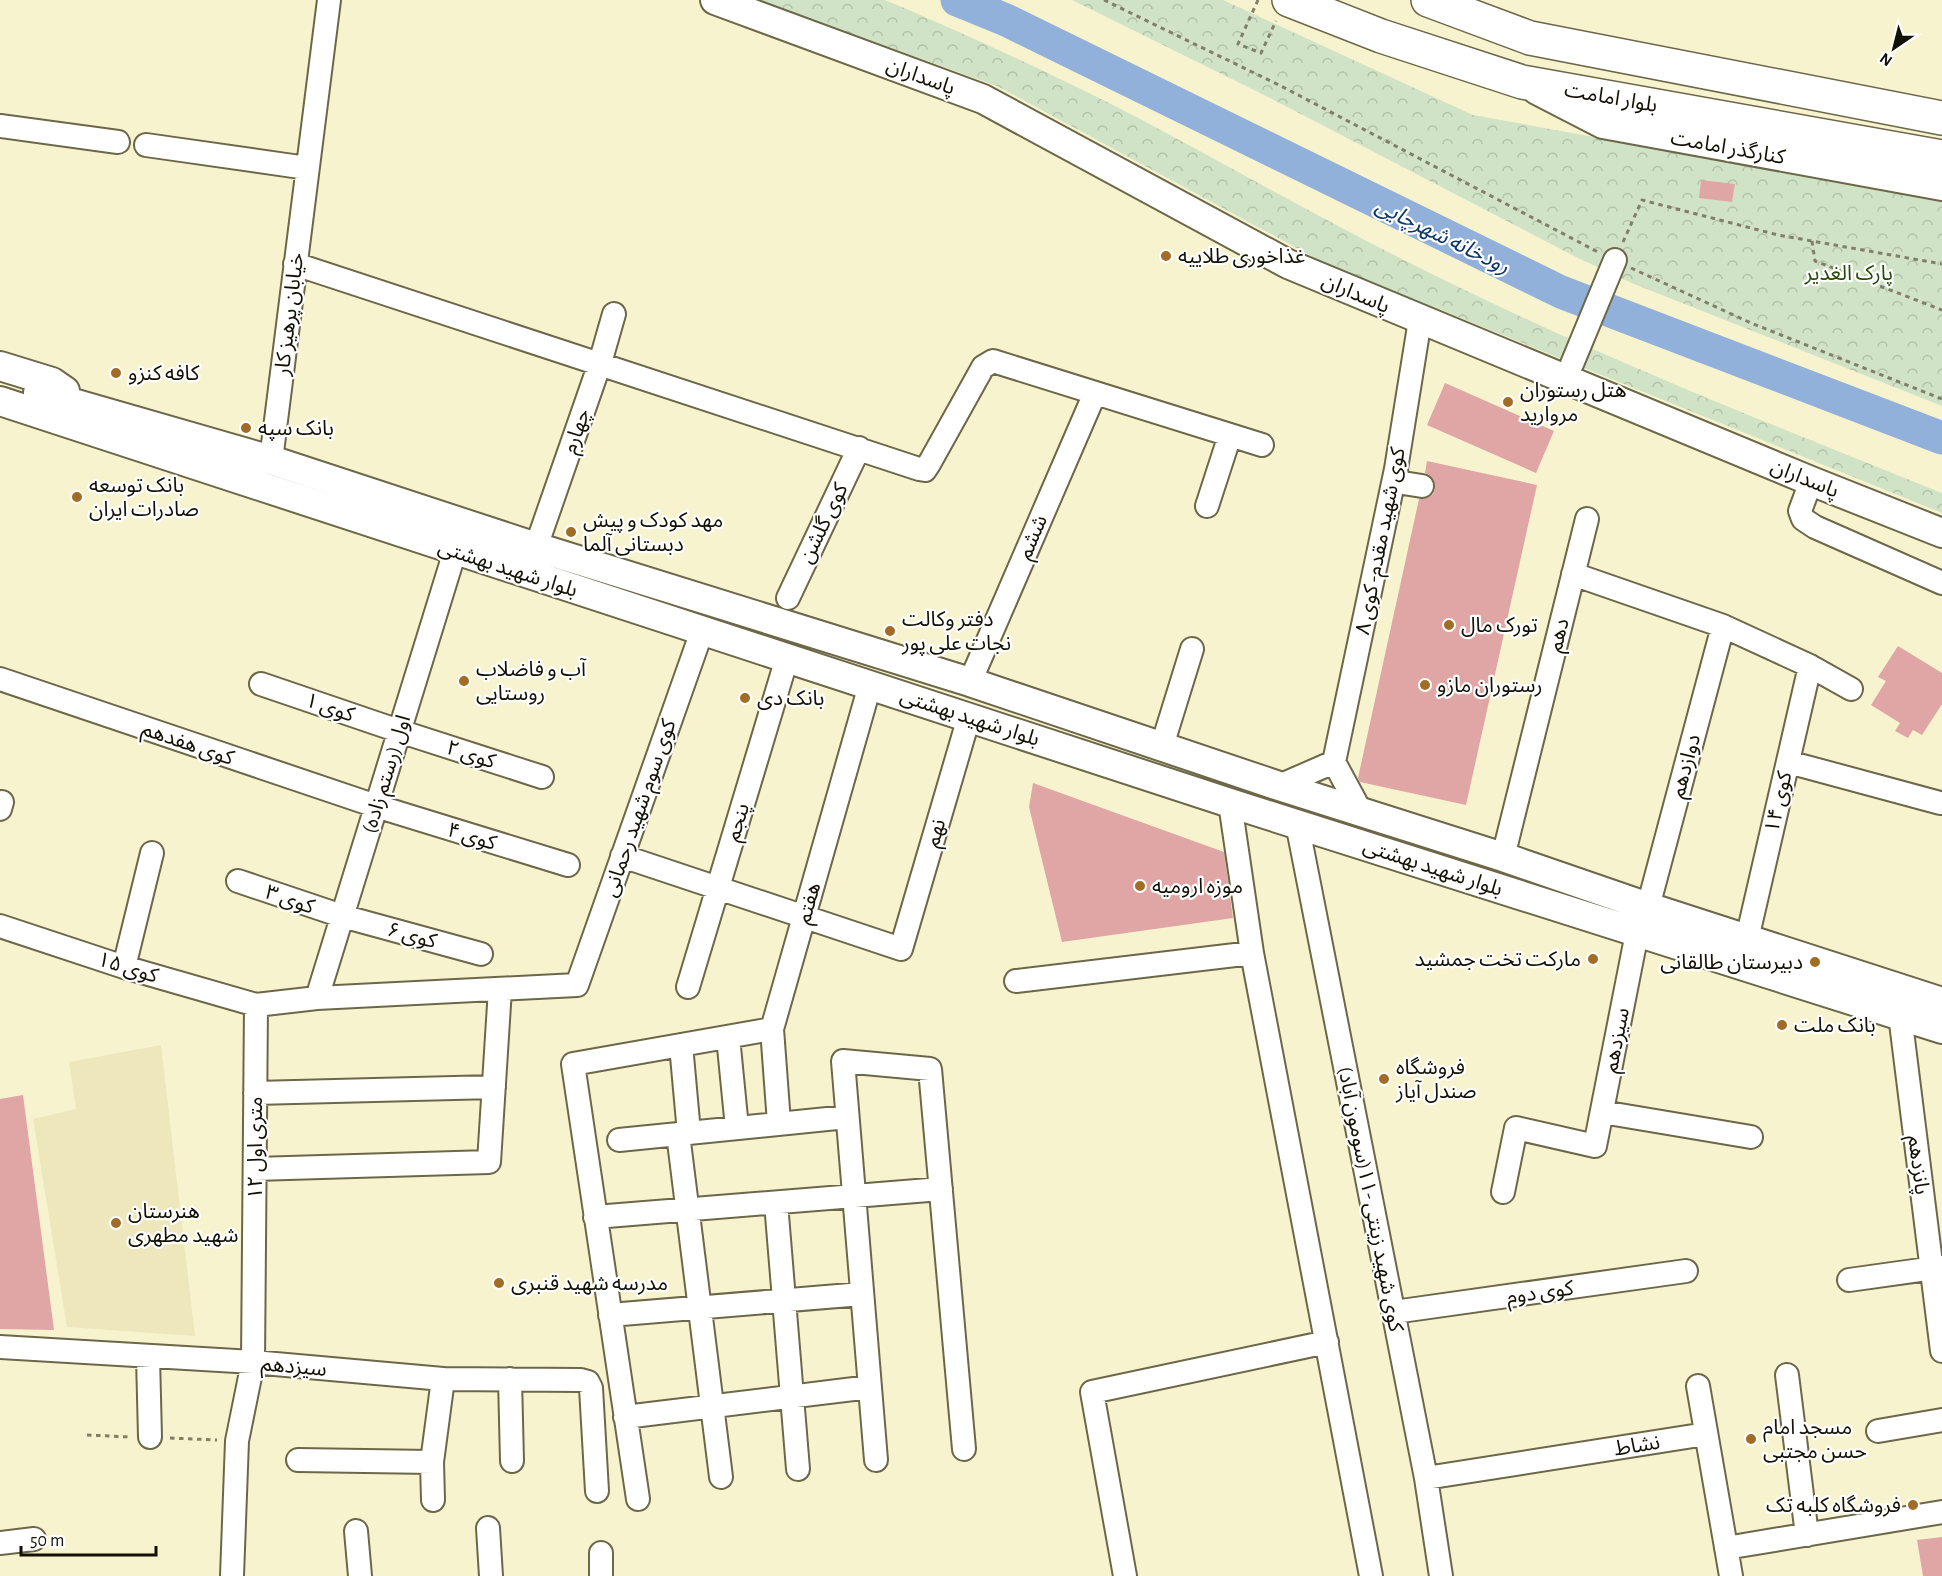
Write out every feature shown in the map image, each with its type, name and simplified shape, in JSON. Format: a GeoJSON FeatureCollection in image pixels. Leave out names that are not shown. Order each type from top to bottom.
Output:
{"type":"FeatureCollection","features":[{"type":"Feature","properties":{"kind":"highway","name":"بلوار امامت"},"geometry":{"type":"LineString","coordinates":[[1428,0],[1530,38],[1942,118]]}},
{"type":"Feature","properties":{"kind":"highway","name":"بلوار امامت"},"geometry":{"type":"LineString","coordinates":[[1282,11],[1381,36],[1522,82],[1942,157]]}},
{"type":"Feature","properties":{"kind":"main road","name":"پاسداران"},"geometry":{"type":"LineString","coordinates":[[715,0],[983,99],[1288,264],[1942,533]]}},
{"type":"Feature","properties":{"kind":"main road","name":"کنارگذر امامت"},"geometry":{"type":"LineString","coordinates":[[1522,82],[1603,124],[1942,186]]}},
{"type":"Feature","properties":{"kind":"main road"},"geometry":{"type":"LineString","coordinates":[[0,366],[52,382],[89,419]]}},
{"type":"Feature","properties":{"kind":"main road","name":"بلوار شهید بهشتی"},"geometry":{"type":"LineString","coordinates":[[0,381],[89,419],[455,551],[1230,803],[1637,933],[1857,988],[1942,1002]]}},
{"type":"Feature","properties":{"kind":"main road","name":"بلوار شهید بهشتی"},"geometry":{"type":"LineString","coordinates":[[0,401],[271,460],[536,547],[970,682],[1747,939],[1857,988],[1900,1015],[1942,1029]]}},
{"type":"Feature","properties":{"kind":"main road"},"geometry":{"type":"LineString","coordinates":[[0,419],[40,432],[89,419]]}},
{"type":"Feature","properties":{"kind":"street","name":"خیابان پرهیز کار"},"geometry":{"type":"LineString","coordinates":[[271,460],[306,168],[329,0]]}},
{"type":"Feature","properties":{"kind":"street"},"geometry":{"type":"LineString","coordinates":[[0,126],[118,142]]}},
{"type":"Feature","properties":{"kind":"street"},"geometry":{"type":"LineString","coordinates":[[146,145],[306,168]]}},
{"type":"Feature","properties":{"kind":"street"},"geometry":{"type":"LineString","coordinates":[[1572,364],[1615,260]]}},
{"type":"Feature","properties":{"kind":"street"},"geometry":{"type":"LineString","coordinates":[[295,264],[925,470],[983,367],[993,361],[1262,445]]}},
{"type":"Feature","properties":{"kind":"street","name":"چهارم"},"geometry":{"type":"LineString","coordinates":[[536,547],[600,363],[614,314]]}},
{"type":"Feature","properties":{"kind":"street","name":"کوی شهید مقدم- کوی ۸"},"geometry":{"type":"LineString","coordinates":[[1334,762],[1396,469],[1420,320]]}},
{"type":"Feature","properties":{"kind":"street","name":"ششم"},"geometry":{"type":"LineString","coordinates":[[970,682],[1095,393]]}},
{"type":"Feature","properties":{"kind":"street"},"geometry":{"type":"LineString","coordinates":[[1206,506],[1230,435]]}},
{"type":"Feature","properties":{"kind":"street","name":"کوی گلشن"},"geometry":{"type":"LineString","coordinates":[[788,598],[859,448]]}},
{"type":"Feature","properties":{"kind":"street"},"geometry":{"type":"LineString","coordinates":[[1396,469],[1397,478],[1403,483],[1422,486]]}},
{"type":"Feature","properties":{"kind":"street"},"geometry":{"type":"LineString","coordinates":[[1811,481],[1800,511],[1803,519],[1815,527],[1942,583]]}},
{"type":"Feature","properties":{"kind":"street","name":"دهم"},"geometry":{"type":"LineString","coordinates":[[1503,857],[1587,519]]}},
{"type":"Feature","properties":{"kind":"street","name":"اول (رستم زاده)"},"geometry":{"type":"LineString","coordinates":[[317,998],[455,551]]}},
{"type":"Feature","properties":{"kind":"street"},"geometry":{"type":"LineString","coordinates":[[1573,574],[1723,626],[1810,666],[1851,689]]}},
{"type":"Feature","properties":{"kind":"street","name":"دوازدهم"},"geometry":{"type":"LineString","coordinates":[[1648,907],[1723,626]]}},
{"type":"Feature","properties":{"kind":"street","name":"کوی سوم شهید رحمانی"},"geometry":{"type":"LineString","coordinates":[[500,989],[577,985],[702,631]]}},
{"type":"Feature","properties":{"kind":"street"},"geometry":{"type":"LineString","coordinates":[[1162,746],[1192,649]]}},
{"type":"Feature","properties":{"kind":"street","name":"پنجم"},"geometry":{"type":"LineString","coordinates":[[688,987],[787,658]]}},
{"type":"Feature","properties":{"kind":"street","name":"کوی ۱۴"},"geometry":{"type":"LineString","coordinates":[[1747,939],[1810,666]]}},
{"type":"Feature","properties":{"kind":"street","name":"کوی هفدهم"},"geometry":{"type":"LineString","coordinates":[[0,679],[376,806]]}},
{"type":"Feature","properties":{"kind":"street","name":"کوی ۱"},"geometry":{"type":"LineString","coordinates":[[261,684],[399,731]]}},
{"type":"Feature","properties":{"kind":"street","name":"هفتم"},"geometry":{"type":"LineString","coordinates":[[779,1124],[772,1029],[870,685]]}},
{"type":"Feature","properties":{"kind":"street","name":"نهم"},"geometry":{"type":"LineString","coordinates":[[804,917],[901,949],[969,717]]}},
{"type":"Feature","properties":{"kind":"street","name":"کوی ۲"},"geometry":{"type":"LineString","coordinates":[[399,731],[542,777]]}},
{"type":"Feature","properties":{"kind":"street"},"geometry":{"type":"LineString","coordinates":[[1279,786],[1334,762],[1361,812]]}},
{"type":"Feature","properties":{"kind":"street"},"geometry":{"type":"LineString","coordinates":[[1788,762],[1940,803]]}},
{"type":"Feature","properties":{"kind":"street"},"geometry":{"type":"LineString","coordinates":[[1230,803],[1252,953],[1371,1576]]}},
{"type":"Feature","properties":{"kind":"street","name":"کوی ۴"},"geometry":{"type":"LineString","coordinates":[[376,806],[568,865]]}},
{"type":"Feature","properties":{"kind":"street","name":"کوی شهید زینتی -۱۱(سومون آباد)"},"geometry":{"type":"LineString","coordinates":[[1297,823],[1426,1478],[1442,1576]]}},
{"type":"Feature","properties":{"kind":"street"},"geometry":{"type":"LineString","coordinates":[[124,967],[152,853]]}},
{"type":"Feature","properties":{"kind":"street"},"geometry":{"type":"LineString","coordinates":[[622,856],[804,917]]}},
{"type":"Feature","properties":{"kind":"street","name":"کوی ۳"},"geometry":{"type":"LineString","coordinates":[[238,881],[342,916]]}},
{"type":"Feature","properties":{"kind":"street","name":"کوی ۶"},"geometry":{"type":"LineString","coordinates":[[342,916],[481,954]]}},
{"type":"Feature","properties":{"kind":"street","name":"کوی ۱۵"},"geometry":{"type":"LineString","coordinates":[[0,926],[124,967],[256,1005]]}},
{"type":"Feature","properties":{"kind":"street","name":"سیزدهم"},"geometry":{"type":"LineString","coordinates":[[1503,1192],[1516,1128],[1595,1146],[1637,933]]}},
{"type":"Feature","properties":{"kind":"street"},"geometry":{"type":"LineString","coordinates":[[1017,981],[1252,953]]}},
{"type":"Feature","properties":{"kind":"street"},"geometry":{"type":"LineString","coordinates":[[255,1169],[489,1162],[500,989],[317,998],[256,1005]]}},
{"type":"Feature","properties":{"kind":"street","name":"۱۲ متری اول"},"geometry":{"type":"LineString","coordinates":[[232,1576],[237,1441],[253,1362],[256,1005]]}},
{"type":"Feature","properties":{"kind":"street","name":"پانزدهم"},"geometry":{"type":"LineString","coordinates":[[1900,1015],[1937,1268],[1942,1352]]}},
{"type":"Feature","properties":{"kind":"street"},"geometry":{"type":"LineString","coordinates":[[638,1499],[573,1064],[772,1029]]}},
{"type":"Feature","properties":{"kind":"street"},"geometry":{"type":"LineString","coordinates":[[729,1037],[737,1128]]}},
{"type":"Feature","properties":{"kind":"street"},"geometry":{"type":"LineString","coordinates":[[681,1045],[688,1210],[721,1477]]}},
{"type":"Feature","properties":{"kind":"street"},"geometry":{"type":"LineString","coordinates":[[876,1460],[843,1061],[930,1069],[964,1449]]}},
{"type":"Feature","properties":{"kind":"street"},"geometry":{"type":"LineString","coordinates":[[255,1093],[494,1087]]}},
{"type":"Feature","properties":{"kind":"street"},"geometry":{"type":"LineString","coordinates":[[1602,1112],[1751,1137]]}},
{"type":"Feature","properties":{"kind":"street"},"geometry":{"type":"LineString","coordinates":[[619,1140],[848,1116]]}},
{"type":"Feature","properties":{"kind":"street"},"geometry":{"type":"LineString","coordinates":[[595,1218],[941,1189]]}},
{"type":"Feature","properties":{"kind":"street"},"geometry":{"type":"LineString","coordinates":[[776,1203],[798,1469]]}},
{"type":"Feature","properties":{"kind":"street"},"geometry":{"type":"LineString","coordinates":[[1849,1280],[1937,1268]]}},
{"type":"Feature","properties":{"kind":"street","name":"کوی دوم"},"geometry":{"type":"LineString","coordinates":[[1394,1312],[1686,1271]]}},
{"type":"Feature","properties":{"kind":"street"},"geometry":{"type":"LineString","coordinates":[[610,1315],[862,1294]]}},
{"type":"Feature","properties":{"kind":"street"},"geometry":{"type":"LineString","coordinates":[[1125,1576],[1092,1392],[1327,1341]]}},
{"type":"Feature","properties":{"kind":"street","name":"سیزدهم"},"geometry":{"type":"LineString","coordinates":[[0,1347],[253,1362],[443,1379],[581,1380],[588,1382],[591,1388],[597,1491]]}},
{"type":"Feature","properties":{"kind":"street"},"geometry":{"type":"LineString","coordinates":[[148,1357],[150,1437]]}},
{"type":"Feature","properties":{"kind":"street"},"geometry":{"type":"LineString","coordinates":[[1787,1375],[1807,1535]]}},
{"type":"Feature","properties":{"kind":"street"},"geometry":{"type":"LineString","coordinates":[[433,1500],[432,1462],[443,1379]]}},
{"type":"Feature","properties":{"kind":"street"},"geometry":{"type":"LineString","coordinates":[[510,1379],[512,1461]]}},
{"type":"Feature","properties":{"kind":"street"},"geometry":{"type":"LineString","coordinates":[[1698,1386],[1731,1576]]}},
{"type":"Feature","properties":{"kind":"street"},"geometry":{"type":"LineString","coordinates":[[625,1417],[870,1387]]}},
{"type":"Feature","properties":{"kind":"street"},"geometry":{"type":"LineString","coordinates":[[1878,1431],[1942,1420]]}},
{"type":"Feature","properties":{"kind":"street","name":"نشاط"},"geometry":{"type":"LineString","coordinates":[[1426,1478],[1706,1434]]}},
{"type":"Feature","properties":{"kind":"street"},"geometry":{"type":"LineString","coordinates":[[298,1460],[432,1462]]}},
{"type":"Feature","properties":{"kind":"street"},"geometry":{"type":"LineString","coordinates":[[1726,1548],[1942,1512]]}},
{"type":"Feature","properties":{"kind":"street"},"geometry":{"type":"LineString","coordinates":[[488,1528],[491,1576]]}},
{"type":"Feature","properties":{"kind":"street"},"geometry":{"type":"LineString","coordinates":[[356,1531],[360,1576]]}},
{"type":"Feature","properties":{"kind":"street"},"geometry":{"type":"LineString","coordinates":[[0,1543],[34,1539]]}},
{"type":"Feature","properties":{"kind":"street"},"geometry":{"type":"LineString","coordinates":[[601,1576],[602,1553]]}},
{"type":"Feature","properties":{"kind":"path"},"geometry":{"type":"LineString","coordinates":[[1104,0],[1281,86],[1615,260],[1751,323],[1942,399]]}},
{"type":"Feature","properties":{"kind":"path"},"geometry":{"type":"LineString","coordinates":[[1258,0],[1238,44],[1261,53],[1282,11]]}},
{"type":"Feature","properties":{"kind":"path"},"geometry":{"type":"LineString","coordinates":[[1615,260],[1642,200],[1778,235],[1942,264]]}},
{"type":"Feature","properties":{"kind":"path"},"geometry":{"type":"LineString","coordinates":[[1812,241],[1815,261],[1942,310]]}},
{"type":"Feature","properties":{"kind":"shaded area","name":"هنرستان شهید مطهری"},"geometry":{"type":"Polygon","coordinates":[[[161,1045],[195,1336],[67,1327],[33,1119],[76,1109],[69,1062],[161,1045]]]}},
{"type":"Feature","properties":{"kind":"green space"},"geometry":{"type":"Polygon","coordinates":[[[756,0],[885,0],[902,7],[1023,61],[1112,105],[1304,208],[1468,292],[1669,382],[1942,493],[1942,513],[1441,310],[1354,279],[997,86],[756,0]]]}},
{"type":"Feature","properties":{"kind":"green space","name":"پارک الغدیر"},"geometry":{"type":"Polygon","coordinates":[[[1072,0],[1223,0],[1473,115],[1942,200],[1942,406],[1634,284],[1576,257],[1270,98],[1072,0]]]}},
{"type":"Feature","properties":{"kind":"building"},"geometry":{"type":"Polygon","coordinates":[[[1701,180],[1735,184],[1732,202],[1699,198],[1701,180]]]}},
{"type":"Feature","properties":{"kind":"building"},"geometry":{"type":"Polygon","coordinates":[[[1445,383],[1554,431],[1536,473],[1427,425],[1445,383]]]}},
{"type":"Feature","properties":{"kind":"building","name":"تورک مال"},"geometry":{"type":"Polygon","coordinates":[[[1427,461],[1537,485],[1466,805],[1360,782],[1358,778],[1419,499],[1427,498],[1433,494],[1435,489],[1434,481],[1425,473],[1427,461]]]}},
{"type":"Feature","properties":{"kind":"building"},"geometry":{"type":"Polygon","coordinates":[[[1898,646],[1942,673],[1942,704],[1922,735],[1913,730],[1908,738],[1895,731],[1900,723],[1871,705],[1886,681],[1878,677],[1898,646]]]}},
{"type":"Feature","properties":{"kind":"building","name":"موزه ارومیه"},"geometry":{"type":"Polygon","coordinates":[[[1033,783],[1224,852],[1233,918],[1062,942],[1029,807],[1033,783]]]}},
{"type":"Feature","properties":{"kind":"building"},"geometry":{"type":"Polygon","coordinates":[[[23,1095],[54,1330],[0,1329],[0,1099],[23,1095]]]}},
{"type":"Feature","properties":{"kind":"building"},"geometry":{"type":"Polygon","coordinates":[[[1942,1537],[1942,1576],[1923,1576],[1917,1540],[1942,1537]]]}},
{"type":"Feature","properties":{"kind":"waterway","name":"رودخانه شهرچایی"},"geometry":{"type":"LineString","coordinates":[[957,0],[1006,20],[1561,292],[1942,438]]}},
{"type":"Feature","properties":{"kind":"place","name":"غذاخوری طلاییه"},"geometry":{"type":"Point","coordinates":[1166,256]}},
{"type":"Feature","properties":{"kind":"place","name":"کافه کنزو"},"geometry":{"type":"Point","coordinates":[116,373]}},
{"type":"Feature","properties":{"kind":"place","name":"هتل رستوران مروارید"},"geometry":{"type":"Point","coordinates":[1508,402]}},
{"type":"Feature","properties":{"kind":"place","name":"بانک سپه"},"geometry":{"type":"Point","coordinates":[246,428]}},
{"type":"Feature","properties":{"kind":"place","name":"بانک توسعه صادرات ایران"},"geometry":{"type":"Point","coordinates":[77,497]}},
{"type":"Feature","properties":{"kind":"place","name":"مهد کودک و پیش دبستانی آلما"},"geometry":{"type":"Point","coordinates":[571,532]}},
{"type":"Feature","properties":{"kind":"place","name":"تورک مال"},"geometry":{"type":"Point","coordinates":[1449,625]}},
{"type":"Feature","properties":{"kind":"place","name":"دفتر وکالت نجات علی پور"},"geometry":{"type":"Point","coordinates":[890,631]}},
{"type":"Feature","properties":{"kind":"place","name":"آب و فاضلاب روستایی"},"geometry":{"type":"Point","coordinates":[464,681]}},
{"type":"Feature","properties":{"kind":"place","name":"رستوران مازو"},"geometry":{"type":"Point","coordinates":[1425,685]}},
{"type":"Feature","properties":{"kind":"place","name":"بانک دی"},"geometry":{"type":"Point","coordinates":[745,698]}},
{"type":"Feature","properties":{"kind":"place","name":"موزه ارومیه"},"geometry":{"type":"Point","coordinates":[1140,886]}},
{"type":"Feature","properties":{"kind":"place","name":"مارکت تخت جمشید"},"geometry":{"type":"Point","coordinates":[1593,959]}},
{"type":"Feature","properties":{"kind":"place","name":"دبیرستان طالقانی"},"geometry":{"type":"Point","coordinates":[1815,962]}},
{"type":"Feature","properties":{"kind":"place","name":"بانک ملت"},"geometry":{"type":"Point","coordinates":[1782,1025]}},
{"type":"Feature","properties":{"kind":"place","name":"فروشگاه صندل آیاز"},"geometry":{"type":"Point","coordinates":[1384,1079]}},
{"type":"Feature","properties":{"kind":"place","name":"هنرستان شهید مطهری"},"geometry":{"type":"Point","coordinates":[116,1223]}},
{"type":"Feature","properties":{"kind":"place","name":"مدرسه شهید قنبری"},"geometry":{"type":"Point","coordinates":[499,1283]}},
{"type":"Feature","properties":{"kind":"place","name":"مسجد امام حسن مجتبی"},"geometry":{"type":"Point","coordinates":[1751,1439]}},
{"type":"Feature","properties":{"kind":"place","name":"فروشگاه کلبه تک"},"geometry":{"type":"Point","coordinates":[1913,1505]}}]}
